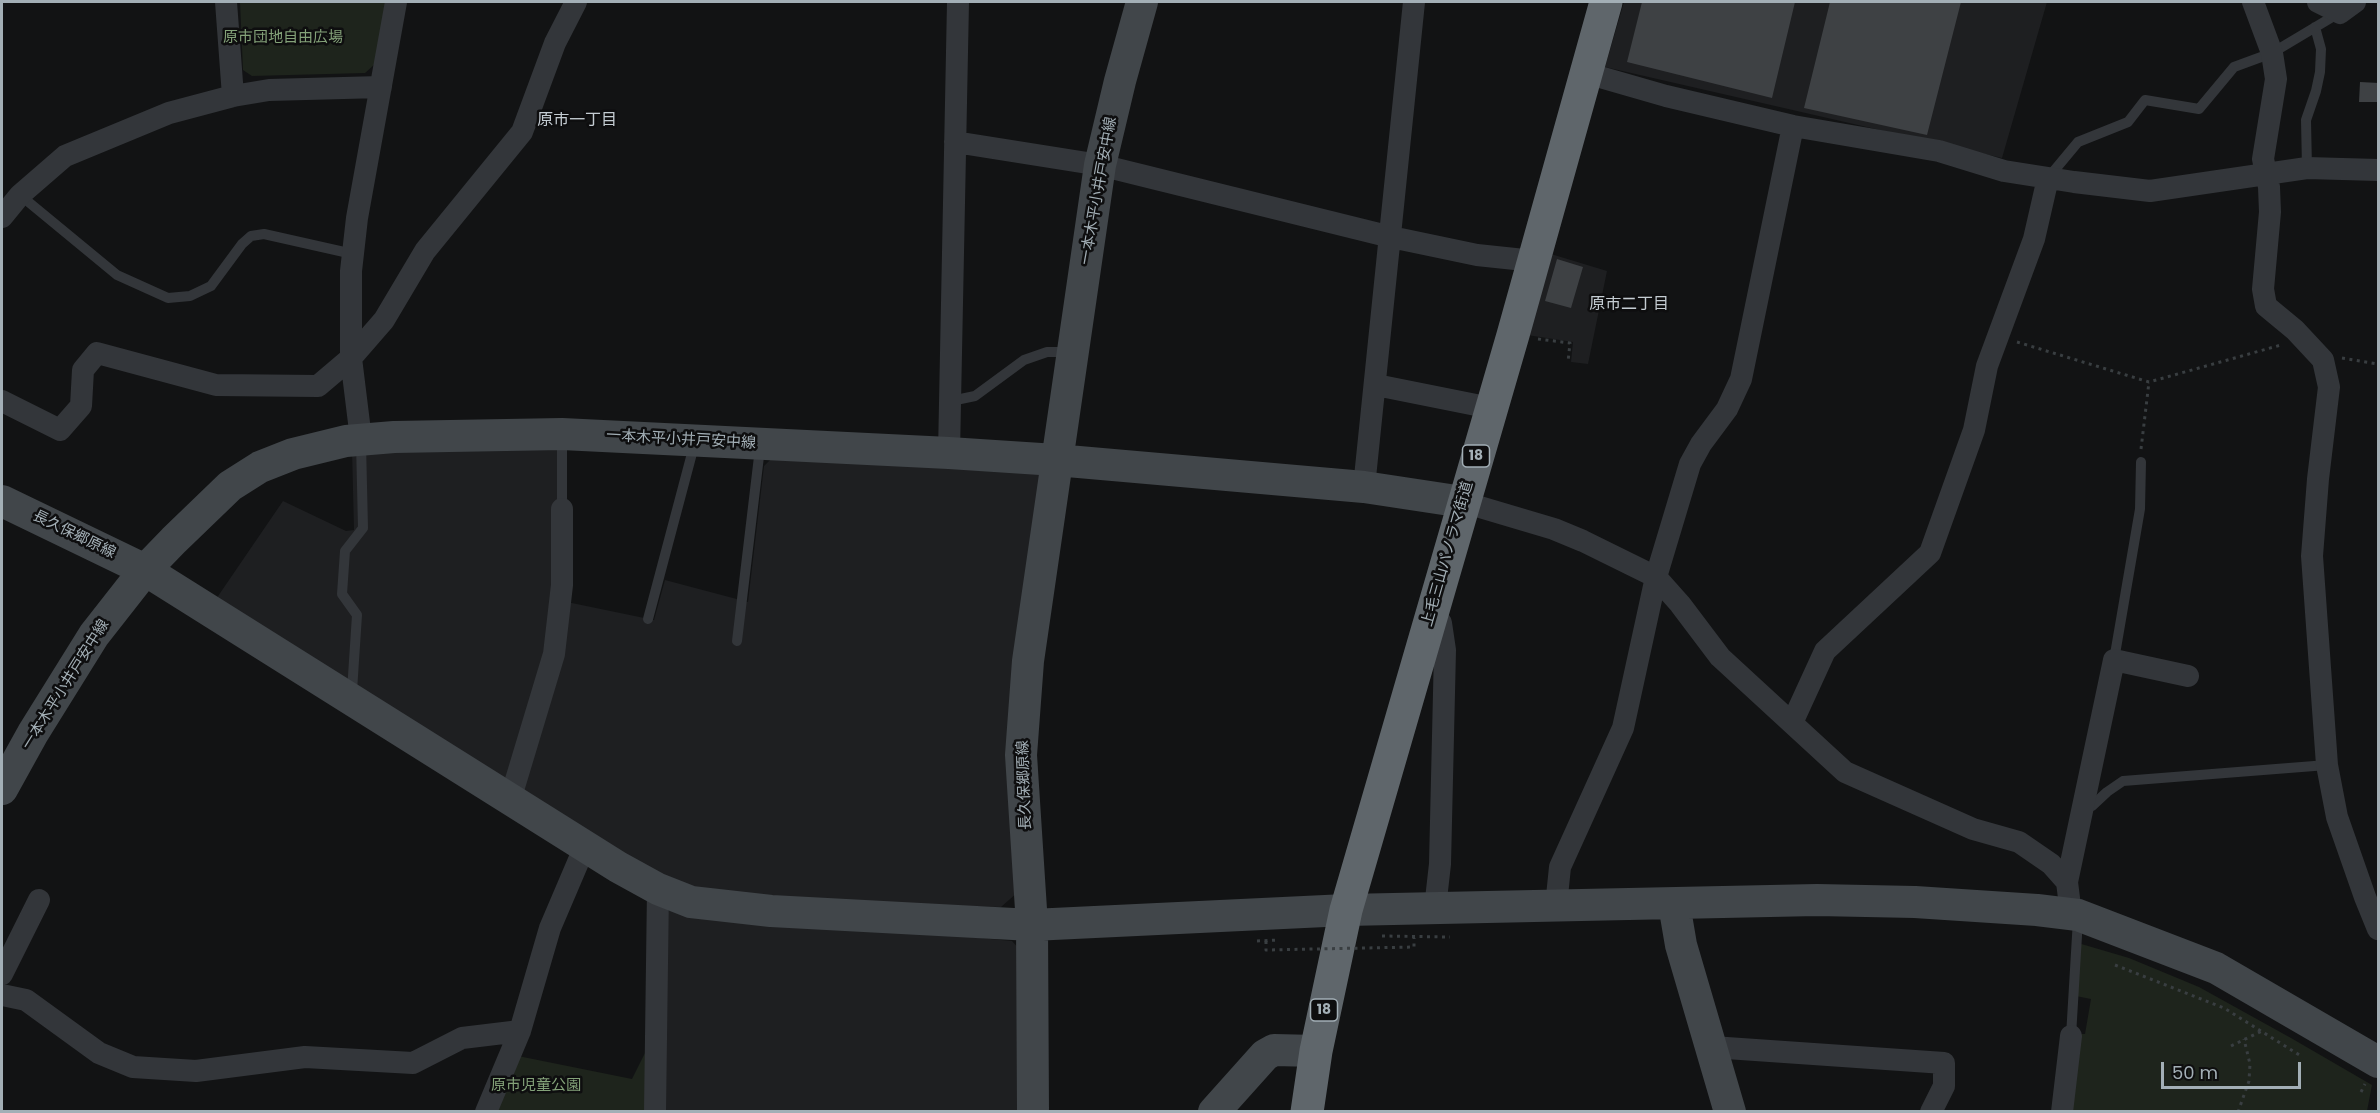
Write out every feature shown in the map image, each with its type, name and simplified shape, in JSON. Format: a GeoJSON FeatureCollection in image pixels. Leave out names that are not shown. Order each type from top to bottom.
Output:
{"type":"FeatureCollection","features":[{"type":"Feature","properties":{"kind":"highway","name":"上毛三山パノラマ街道"},"geometry":{"type":"LineString","coordinates":[[1307,1112],[1316,1051],[1346,910],[1513,335],[1606,2]]}},
{"type":"Feature","properties":{"kind":"street"},"geometry":{"type":"LineString","coordinates":[[226,2],[233,96]]}},
{"type":"Feature","properties":{"kind":"street"},"geometry":{"type":"LineString","coordinates":[[361,439],[351,358],[351,272],[357,218],[396,2]]}},
{"type":"Feature","properties":{"kind":"street"},"geometry":{"type":"LineString","coordinates":[[2,401],[60,430],[81,406],[83,370],[97,353],[216,385],[318,386],[351,358],[384,320],[425,251],[522,132],[555,43],[576,2]]}},
{"type":"Feature","properties":{"kind":"street"},"geometry":{"type":"LineString","coordinates":[[950,453],[958,2]]}},
{"type":"Feature","properties":{"kind":"street","name":"一本木平小井戸安中線"},"geometry":{"type":"LineString","coordinates":[[2,789],[33,733],[94,635],[145,570],[230,486],[260,467],[293,454],[361,439],[562,434],[1056,460],[1100,165],[1142,2]]}},
{"type":"Feature","properties":{"kind":"street"},"geometry":{"type":"LineString","coordinates":[[1364,487],[1392,237],[1414,2]]}},
{"type":"Feature","properties":{"kind":"street"},"geometry":{"type":"LineString","coordinates":[[2253,2],[2272,53],[2276,79],[2262,159],[2270,187],[2270,212],[2262,289],[2266,306],[2323,360],[2329,387],[2312,556],[2327,765],[2337,817],[2365,897],[2379,929]]}},
{"type":"Feature","properties":{"kind":"street"},"geometry":{"type":"LineString","coordinates":[[2318,2],[2347,7]]}},
{"type":"Feature","properties":{"kind":"street"},"geometry":{"type":"LineString","coordinates":[[1586,73],[1666,96],[1793,126],[1939,151],[2004,171],[2150,191],[2307,168],[2379,170]]}},
{"type":"Feature","properties":{"kind":"street"},"geometry":{"type":"LineString","coordinates":[[2,217],[20,195],[65,156],[170,113],[233,96],[291,89],[381,87]]}},
{"type":"Feature","properties":{"kind":"street"},"geometry":{"type":"LineString","coordinates":[[1556,906],[1560,867],[1623,728],[1656,577],[1690,464],[1701,444],[1728,410],[1741,379],[1793,126]]}},
{"type":"Feature","properties":{"kind":"street"},"geometry":{"type":"LineString","coordinates":[[955,142],[1100,165],[1392,237],[1477,255],[1534,261]]}},
{"type":"Feature","properties":{"kind":"street"},"geometry":{"type":"LineString","coordinates":[[1792,723],[1825,651],[1930,553],[1974,430],[1987,366],[2034,239],[2048,178]]}},
{"type":"Feature","properties":{"kind":"street"},"geometry":{"type":"LineString","coordinates":[[1376,385],[1491,408]]}},
{"type":"Feature","properties":{"kind":"street"},"geometry":{"type":"LineString","coordinates":[[1056,460],[1364,487],[1463,502],[1574,537],[1656,577],[1680,604],[1720,657],[1845,772],[1973,829],[2019,842],[2051,864],[2067,882]]}},
{"type":"Feature","properties":{"kind":"street","name":"長久保郷原線"},"geometry":{"type":"LineString","coordinates":[[1033,1112],[1032,925],[1021,755],[1028,662],[1056,460]]}},
{"type":"Feature","properties":{"kind":"street","name":"長久保郷原線"},"geometry":{"type":"LineString","coordinates":[[2,501],[145,570],[585,846],[658,889],[691,902],[771,911],[1032,925],[1346,910],[1817,900],[2006,907],[2074,915],[2216,968],[2379,1062]]}},
{"type":"Feature","properties":{"kind":"street"},"geometry":{"type":"LineString","coordinates":[[510,800],[554,654],[562,585],[562,509]]}},
{"type":"Feature","properties":{"kind":"street"},"geometry":{"type":"LineString","coordinates":[[1429,621],[1441,623],[1445,650],[1440,853],[1436,908]]}},
{"type":"Feature","properties":{"kind":"street"},"geometry":{"type":"LineString","coordinates":[[2074,915],[2067,882],[2114,660],[2188,676]]}},
{"type":"Feature","properties":{"kind":"street"},"geometry":{"type":"LineString","coordinates":[[486,1112],[520,1031],[550,928],[585,846]]}},
{"type":"Feature","properties":{"kind":"street"},"geometry":{"type":"LineString","coordinates":[[655,1112],[658,889]]}},
{"type":"Feature","properties":{"kind":"street"},"geometry":{"type":"LineString","coordinates":[[2,974],[39,900]]}},
{"type":"Feature","properties":{"kind":"street"},"geometry":{"type":"LineString","coordinates":[[1674,903],[1681,945],[1730,1112]]}},
{"type":"Feature","properties":{"kind":"street"},"geometry":{"type":"LineString","coordinates":[[2,995],[26,1000],[99,1053],[133,1067],[144,1068],[196,1071],[305,1056],[413,1063],[462,1038],[520,1031]]}},
{"type":"Feature","properties":{"kind":"street"},"geometry":{"type":"LineString","coordinates":[[2062,1112],[2071,1036]]}},
{"type":"Feature","properties":{"kind":"street"},"geometry":{"type":"LineString","coordinates":[[1712,1047],[1944,1063],[1944,1086],[1931,1112]]}},
{"type":"Feature","properties":{"kind":"street"},"geometry":{"type":"LineString","coordinates":[[1214,1112],[1265,1055],[1274,1050],[1316,1051]]}},
{"type":"Feature","properties":{"kind":"lane"},"geometry":{"type":"LineString","coordinates":[[2048,178],[2078,142],[2128,122],[2145,100],[2199,109],[2234,67],[2272,53],[2347,7]]}},
{"type":"Feature","properties":{"kind":"lane"},"geometry":{"type":"LineString","coordinates":[[2307,168],[2306,120],[2320,72],[2321,49],[2315,27]]}},
{"type":"Feature","properties":{"kind":"lane"},"geometry":{"type":"LineString","coordinates":[[20,195],[117,275],[168,298],[190,296],[211,286],[242,244],[251,236],[264,234],[353,254]]}},
{"type":"Feature","properties":{"kind":"lane"},"geometry":{"type":"LineString","coordinates":[[951,401],[975,396],[1024,360],[1047,352],[1072,352]]}},
{"type":"Feature","properties":{"kind":"lane"},"geometry":{"type":"LineString","coordinates":[[562,434],[562,509]]}},
{"type":"Feature","properties":{"kind":"lane"},"geometry":{"type":"LineString","coordinates":[[348,698],[352,691],[357,615],[342,594],[345,551],[363,528],[361,439]]}},
{"type":"Feature","properties":{"kind":"lane"},"geometry":{"type":"LineString","coordinates":[[648,619],[696,440]]}},
{"type":"Feature","properties":{"kind":"lane"},"geometry":{"type":"LineString","coordinates":[[737,641],[761,444]]}},
{"type":"Feature","properties":{"kind":"lane"},"geometry":{"type":"LineString","coordinates":[[2114,660],[2140,508],[2141,462]]}},
{"type":"Feature","properties":{"kind":"lane"},"geometry":{"type":"LineString","coordinates":[[2082,807],[2092,806],[2106,792],[2123,781],[2327,765]]}},
{"type":"Feature","properties":{"kind":"lane"},"geometry":{"type":"LineString","coordinates":[[2071,1036],[2074,915]]}},
{"type":"Feature","properties":{"kind":"path"},"geometry":{"type":"LineString","coordinates":[[1998,336],[2149,382],[2280,345],[2297,333]]}},
{"type":"Feature","properties":{"kind":"path"},"geometry":{"type":"LineString","coordinates":[[1513,335],[1570,343],[1568,362]]}},
{"type":"Feature","properties":{"kind":"path"},"geometry":{"type":"LineString","coordinates":[[2323,360],[2332,356],[2379,364]]}},
{"type":"Feature","properties":{"kind":"path"},"geometry":{"type":"LineString","coordinates":[[2141,462],[2140,441],[2149,382]]}},
{"type":"Feature","properties":{"kind":"path"},"geometry":{"type":"LineString","coordinates":[[1382,936],[1450,937]]}},
{"type":"Feature","properties":{"kind":"path"},"geometry":{"type":"LineString","coordinates":[[1266,941],[1266,950],[1414,947],[1414,938]]}},
{"type":"Feature","properties":{"kind":"path"},"geometry":{"type":"LineString","coordinates":[[2115,965],[2224,1008],[2301,1056]]}},
{"type":"Feature","properties":{"kind":"path"},"geometry":{"type":"LineString","coordinates":[[2230,1046],[2262,1031]]}},
{"type":"Feature","properties":{"kind":"path"},"geometry":{"type":"LineString","coordinates":[[2238,1112],[2249,1081],[2250,1064],[2244,1039]]}},
{"type":"Feature","properties":{"kind":"shaded area"},"geometry":{"type":"Polygon","coordinates":[[[1624,2],[2047,2],[2002,158],[1605,67],[1624,2]]]}},
{"type":"Feature","properties":{"kind":"shaded area"},"geometry":{"type":"Polygon","coordinates":[[[1551,254],[1607,271],[1588,364],[1571,362],[1573,342],[1527,335],[1551,254]]]}},
{"type":"Feature","properties":{"kind":"shaded area"},"geometry":{"type":"Polygon","coordinates":[[[559,443],[554,618],[509,787],[214,602],[283,501],[346,531],[354,530],[352,450],[559,443]]]}},
{"type":"Feature","properties":{"kind":"shaded area"},"geometry":{"type":"Polygon","coordinates":[[[776,454],[1046,472],[1018,892],[1001,907],[772,901],[692,894],[520,793],[567,602],[654,620],[665,580],[748,602],[764,466],[776,454]]]}},
{"type":"Feature","properties":{"kind":"shaded area"},"geometry":{"type":"Polygon","coordinates":[[[677,909],[1012,941],[1022,952],[1020,1111],[665,1112],[665,912],[677,909]]]}},
{"type":"Feature","properties":{"kind":"green space","name":"原市団地自由広場"},"geometry":{"type":"Polygon","coordinates":[[[240,2],[387,2],[375,64],[365,73],[252,76],[243,70],[240,2]]]}},
{"type":"Feature","properties":{"kind":"green space"},"geometry":{"type":"Polygon","coordinates":[[[2078,943],[2129,958],[2199,987],[2372,1085],[2367,1111],[2069,1112],[2078,1034],[2085,1034],[2091,999],[2076,996],[2078,943]]]}},
{"type":"Feature","properties":{"kind":"green space","name":"原市児童公園"},"geometry":{"type":"Polygon","coordinates":[[[649,1045],[648,1111],[504,1112],[495,1109],[518,1056],[632,1079],[649,1045]]]}},
{"type":"Feature","properties":{"kind":"building"},"geometry":{"type":"Polygon","coordinates":[[[1642,2],[1795,2],[1772,98],[1627,62],[1642,2]]]}},
{"type":"Feature","properties":{"kind":"building"},"geometry":{"type":"Polygon","coordinates":[[[1830,2],[1961,2],[1927,135],[1804,108],[1830,2]]]}},
{"type":"Feature","properties":{"kind":"building"},"geometry":{"type":"Polygon","coordinates":[[[2360,82],[2379,83],[2379,102],[2359,102],[2360,82]]]}},
{"type":"Feature","properties":{"kind":"building"},"geometry":{"type":"Polygon","coordinates":[[[1557,259],[1583,267],[1571,308],[1545,301],[1557,259]]]}},
{"type":"Feature","properties":{"kind":"district","name":"原市一丁目"},"geometry":{"type":"Point","coordinates":[577,121]}},
{"type":"Feature","properties":{"kind":"district","name":"原市二丁目"},"geometry":{"type":"Point","coordinates":[1629,305]}}]}
